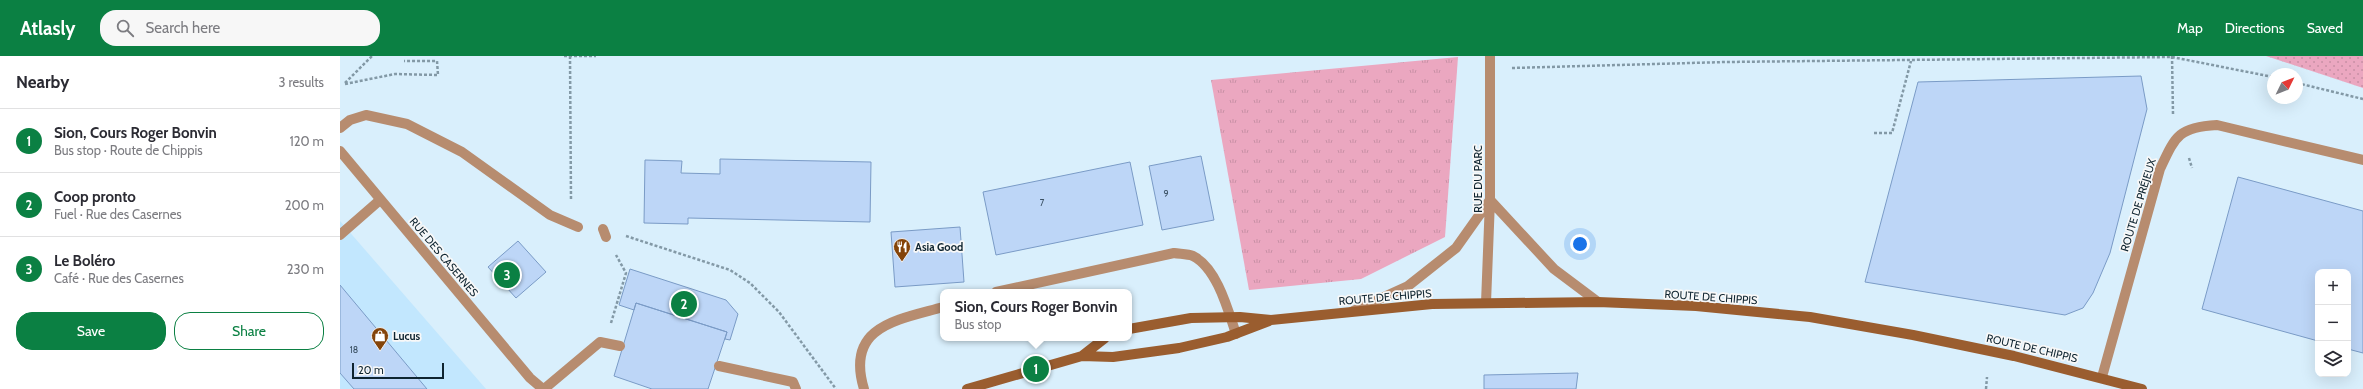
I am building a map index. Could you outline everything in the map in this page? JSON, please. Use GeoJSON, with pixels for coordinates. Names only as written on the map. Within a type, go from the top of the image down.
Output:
{"type":"FeatureCollection","features":[{"type":"Feature","properties":{"kind":"street","name":"RUE DU PARC"},"geometry":{"type":"LineString","coordinates":[[1486,303],[1490,200],[1490,56]]}},
{"type":"Feature","properties":{"kind":"street"},"geometry":{"type":"LineString","coordinates":[[340,128],[350,120],[366,114],[407,124],[462,152],[550,216],[566,224],[578,227]]}},
{"type":"Feature","properties":{"kind":"street","name":"ROUTE DE PRÉJEUX"},"geometry":{"type":"LineString","coordinates":[[2102,377],[2160,169],[2173,142],[2181,133],[2197,126],[2217,125],[2363,160]]}},
{"type":"Feature","properties":{"kind":"street","name":"RUE DES CASERNES"},"geometry":{"type":"LineString","coordinates":[[340,151],[530,378],[543,389]]}},
{"type":"Feature","properties":{"kind":"street"},"geometry":{"type":"LineString","coordinates":[[340,235],[380,200]]}},
{"type":"Feature","properties":{"kind":"street"},"geometry":{"type":"LineString","coordinates":[[1352,311],[1408,286],[1456,248],[1490,200],[1554,269],[1598,302]]}},
{"type":"Feature","properties":{"kind":"street"},"geometry":{"type":"LineString","coordinates":[[1010,289],[1174,253],[1192,255],[1213,276],[1231,317],[1236,334]]}},
{"type":"Feature","properties":{"kind":"street","name":"ROUTE DE CHIPPIS"},"geometry":{"type":"LineString","coordinates":[[1132,328],[1191,318],[1231,317],[1271,320],[1432,304],[1598,302],[1696,306],[1810,317],[1928,338],[2102,377],[2142,389]]}},
{"type":"Feature","properties":{"kind":"street"},"geometry":{"type":"LineString","coordinates":[[864,389],[859,362],[862,349],[868,338],[891,322],[940,308]]}},
{"type":"Feature","properties":{"kind":"street","name":"ROUTE DE CHIPPIS"},"geometry":{"type":"LineString","coordinates":[[967,389],[1082,356],[1113,357],[1180,348],[1236,334],[1271,320]]}},
{"type":"Feature","properties":{"kind":"street","name":"ROUTE DE CHIPPIS"},"geometry":{"type":"LineString","coordinates":[[1082,356],[1100,341]]}},
{"type":"Feature","properties":{"kind":"street"},"geometry":{"type":"LineString","coordinates":[[543,389],[600,342],[620,346]]}},
{"type":"Feature","properties":{"kind":"street"},"geometry":{"type":"LineString","coordinates":[[719,366],[793,382],[796,389]]}},
{"type":"Feature","properties":{"kind":"street","name":"RUE DES CASERNES"},"geometry":{"type":"LineString","coordinates":[[530,378],[536,389]]}},
{"type":"Feature","properties":{"kind":"path"},"geometry":{"type":"LineString","coordinates":[[372,56],[345,84],[395,74],[438,74],[437,56]]}},
{"type":"Feature","properties":{"kind":"path"},"geometry":{"type":"LineString","coordinates":[[564,56],[596,56]]}},
{"type":"Feature","properties":{"kind":"path"},"geometry":{"type":"LineString","coordinates":[[566,224],[571,213],[570,56]]}},
{"type":"Feature","properties":{"kind":"path"},"geometry":{"type":"LineString","coordinates":[[1512,62],[1512,69],[1726,62],[1911,61],[2172,56],[2267,76]]}},
{"type":"Feature","properties":{"kind":"path"},"geometry":{"type":"LineString","coordinates":[[404,61],[437,61]]}},
{"type":"Feature","properties":{"kind":"path"},"geometry":{"type":"LineString","coordinates":[[1874,133],[1892,133],[1911,61]]}},
{"type":"Feature","properties":{"kind":"path"},"geometry":{"type":"LineString","coordinates":[[2303,84],[2363,99]]}},
{"type":"Feature","properties":{"kind":"path"},"geometry":{"type":"LineString","coordinates":[[604,233],[730,270],[750,283],[779,312],[836,389]]}},
{"type":"Feature","properties":{"kind":"path"},"geometry":{"type":"LineString","coordinates":[[605,343],[626,273]]}},
{"type":"Feature","properties":{"kind":"path"},"geometry":{"type":"LineString","coordinates":[[1986,389],[1987,377]]}},
{"type":"Feature","properties":{"kind":"shaded area"},"geometry":{"type":"Polygon","coordinates":[[[340,221],[486,389],[340,389],[340,221]]]}},
{"type":"Feature","properties":{"kind":"green space"},"geometry":{"type":"Polygon","coordinates":[[[2266,56],[2363,56],[2363,88],[2303,68],[2266,56]]]}},
{"type":"Feature","properties":{"kind":"green space"},"geometry":{"type":"Polygon","coordinates":[[[1458,57],[1445,237],[1361,279],[1249,290],[1211,80],[1458,57]]]}},
{"type":"Feature","properties":{"kind":"building"},"geometry":{"type":"Polygon","coordinates":[[[2141,76],[2147,109],[2110,253],[2093,293],[2083,308],[2065,315],[1865,282],[1918,82],[2141,76]]]}},
{"type":"Feature","properties":{"kind":"building"},"geometry":{"type":"Polygon","coordinates":[[[1201,156],[1214,220],[1162,230],[1149,166],[1201,156]]]}},
{"type":"Feature","properties":{"kind":"building"},"geometry":{"type":"Polygon","coordinates":[[[720,159],[871,162],[870,222],[688,218],[688,224],[644,223],[645,160],[682,161],[681,173],[720,174],[720,159]]]}},
{"type":"Feature","properties":{"kind":"building"},"geometry":{"type":"Polygon","coordinates":[[[1130,162],[1143,225],[996,255],[983,192],[1130,162]]]}},
{"type":"Feature","properties":{"kind":"building"},"geometry":{"type":"Polygon","coordinates":[[[2238,177],[2363,211],[2363,353],[2351,350],[2351,269],[2315,269],[2315,340],[2202,309],[2238,177]]]}},
{"type":"Feature","properties":{"kind":"building"},"geometry":{"type":"Polygon","coordinates":[[[960,227],[964,282],[895,287],[891,232],[960,227]]]}},
{"type":"Feature","properties":{"kind":"building"},"geometry":{"type":"Polygon","coordinates":[[[518,241],[546,272],[516,298],[488,267],[518,241]]]}},
{"type":"Feature","properties":{"kind":"building"},"geometry":{"type":"Polygon","coordinates":[[[630,269],[726,300],[738,314],[730,340],[725,339],[727,332],[636,303],[634,310],[619,305],[630,269]]]}},
{"type":"Feature","properties":{"kind":"building"},"geometry":{"type":"Polygon","coordinates":[[[340,285],[427,389],[354,389],[340,373],[340,285]]]}},
{"type":"Feature","properties":{"kind":"building"},"geometry":{"type":"Polygon","coordinates":[[[636,303],[727,332],[708,389],[652,389],[614,376],[636,303]]]}},
{"type":"Feature","properties":{"kind":"building"},"geometry":{"type":"Polygon","coordinates":[[[1578,373],[1576,389],[1484,389],[1484,375],[1578,373]]]}},
{"type":"Feature","properties":{"kind":"place","name":"Asia Good"},"geometry":{"type":"Point","coordinates":[902,262]}},
{"type":"Feature","properties":{"kind":"place","name":"Le Boléro"},"geometry":{"type":"Point","coordinates":[507,275]}},
{"type":"Feature","properties":{"kind":"place","name":"Coop pronto"},"geometry":{"type":"Point","coordinates":[684,304]}},
{"type":"Feature","properties":{"kind":"place","name":"Lucus"},"geometry":{"type":"Point","coordinates":[380,351]}},
{"type":"Feature","properties":{"kind":"place","name":"Sion, Cours Roger Bonvin"},"geometry":{"type":"Point","coordinates":[1036,369]}}]}
